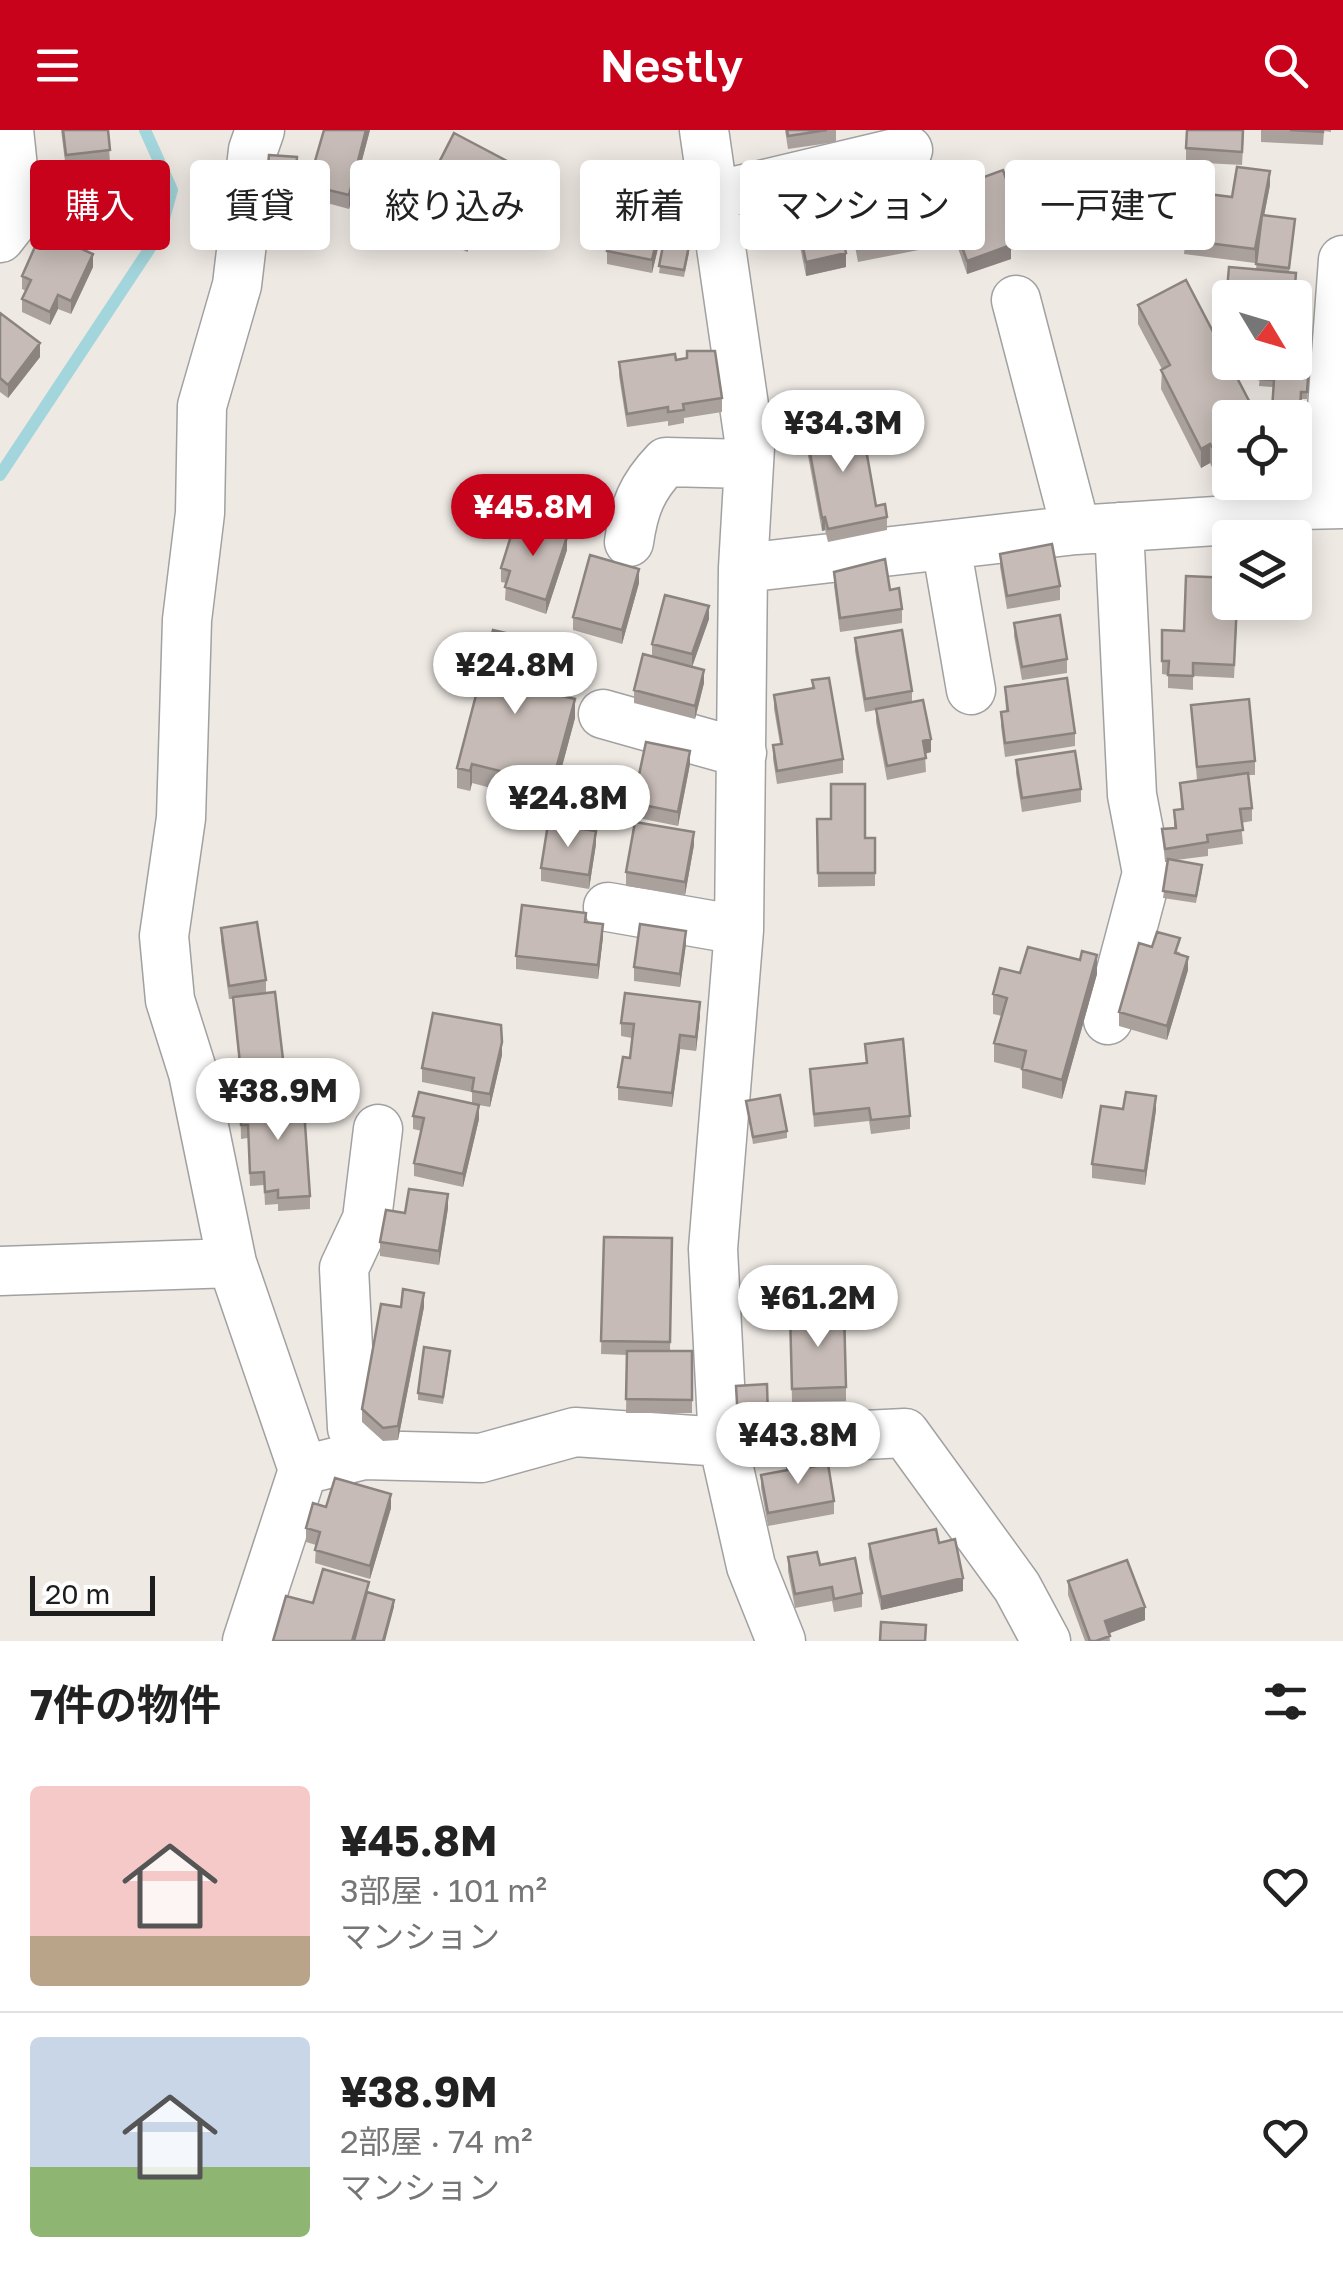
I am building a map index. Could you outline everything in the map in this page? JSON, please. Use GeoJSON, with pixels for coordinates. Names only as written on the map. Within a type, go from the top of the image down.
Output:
{"type":"FeatureCollection","features":[{"type":"Feature","properties":{"kind":"street"},"geometry":{"type":"LineString","coordinates":[[0,238],[18,216],[9,130]]}},
{"type":"Feature","properties":{"kind":"street"},"geometry":{"type":"LineString","coordinates":[[247,1641],[303,1470],[232,1262],[193,1073],[170,1000],[164,936],[181,818],[187,620],[200,512],[202,406],[237,285],[253,150],[260,130]]}},
{"type":"Feature","properties":{"kind":"street"},"geometry":{"type":"LineString","coordinates":[[704,130],[709,160]]}},
{"type":"Feature","properties":{"kind":"street"},"geometry":{"type":"LineString","coordinates":[[720,195],[908,150]]}},
{"type":"Feature","properties":{"kind":"street"},"geometry":{"type":"LineString","coordinates":[[720,243],[748,464],[739,930],[713,1248],[723,1442],[750,1566],[781,1641]]}},
{"type":"Feature","properties":{"kind":"street"},"geometry":{"type":"LineString","coordinates":[[743,568],[1098,529],[1230,520],[1263,506],[1334,504],[1343,260]]}},
{"type":"Feature","properties":{"kind":"street"},"geometry":{"type":"LineString","coordinates":[[1016,300],[1098,529],[1132,795],[1148,873],[1108,1020]]}},
{"type":"Feature","properties":{"kind":"street"},"geometry":{"type":"LineString","coordinates":[[629,542],[634,506],[646,482],[666,462],[748,464]]}},
{"type":"Feature","properties":{"kind":"street"},"geometry":{"type":"LineString","coordinates":[[946,545],[971,690]]}},
{"type":"Feature","properties":{"kind":"street"},"geometry":{"type":"LineString","coordinates":[[603,714],[742,753]]}},
{"type":"Feature","properties":{"kind":"street"},"geometry":{"type":"LineString","coordinates":[[608,907],[739,930]]}},
{"type":"Feature","properties":{"kind":"street"},"geometry":{"type":"LineString","coordinates":[[364,1455],[352,1428],[344,1268],[367,1219],[378,1129]]}},
{"type":"Feature","properties":{"kind":"street"},"geometry":{"type":"LineString","coordinates":[[0,1271],[232,1262]]}},
{"type":"Feature","properties":{"kind":"street"},"geometry":{"type":"LineString","coordinates":[[303,1470],[364,1455],[481,1458],[575,1432],[723,1442],[906,1433],[1017,1588],[1046,1641]]}},
{"type":"Feature","properties":{"kind":"building"},"geometry":{"type":"Polygon","coordinates":[[[63,130],[108,130],[110,150],[66,155],[63,130]]]}},
{"type":"Feature","properties":{"kind":"building"},"geometry":{"type":"Polygon","coordinates":[[[324,130],[366,130],[358,160],[350,160],[349,195],[330,190],[330,160],[315,160],[324,130]]]}},
{"type":"Feature","properties":{"kind":"building"},"geometry":{"type":"Polygon","coordinates":[[[787,130],[827,130],[788,136],[787,130]]]}},
{"type":"Feature","properties":{"kind":"building"},"geometry":{"type":"Polygon","coordinates":[[[1187,130],[1243,130],[1242,152],[1186,148],[1187,130]]]}},
{"type":"Feature","properties":{"kind":"building"},"geometry":{"type":"Polygon","coordinates":[[[454,133],[505,160],[440,160],[454,133]]]}},
{"type":"Feature","properties":{"kind":"building"},"geometry":{"type":"Polygon","coordinates":[[[269,155],[297,157],[297,160],[268,160],[269,155]]]}},
{"type":"Feature","properties":{"kind":"building"},"geometry":{"type":"Polygon","coordinates":[[[1237,167],[1270,171],[1255,249],[1215,244],[1215,195],[1232,197],[1237,167]]]}},
{"type":"Feature","properties":{"kind":"building"},"geometry":{"type":"Polygon","coordinates":[[[1003,170],[1005,176],[1005,247],[967,261],[963,250],[985,250],[985,177],[1003,170]]]}},
{"type":"Feature","properties":{"kind":"building"},"geometry":{"type":"Polygon","coordinates":[[[1262,215],[1295,219],[1289,268],[1256,264],[1262,215]]]}},
{"type":"Feature","properties":{"kind":"building"},"geometry":{"type":"Polygon","coordinates":[[[34,250],[84,250],[93,254],[71,301],[58,295],[50,312],[22,299],[31,280],[22,276],[34,250]]]}},
{"type":"Feature","properties":{"kind":"building"},"geometry":{"type":"Polygon","coordinates":[[[607,250],[654,250],[652,260],[607,250]]]}},
{"type":"Feature","properties":{"kind":"building"},"geometry":{"type":"Polygon","coordinates":[[[662,250],[688,250],[684,270],[659,266],[662,250]]]}},
{"type":"Feature","properties":{"kind":"building"},"geometry":{"type":"Polygon","coordinates":[[[804,250],[845,250],[846,253],[806,262],[804,250]]]}},
{"type":"Feature","properties":{"kind":"building"},"geometry":{"type":"Polygon","coordinates":[[[1229,267],[1296,273],[1295,280],[1228,280],[1229,267]]]}},
{"type":"Feature","properties":{"kind":"building"},"geometry":{"type":"Polygon","coordinates":[[[1186,280],[1212,330],[1212,380],[1238,380],[1249,400],[1212,400],[1212,447],[1210,444],[1201,449],[1161,370],[1170,365],[1138,305],[1186,280]]]}},
{"type":"Feature","properties":{"kind":"building"},"geometry":{"type":"Polygon","coordinates":[[[0,313],[40,343],[8,385],[0,378],[0,313]]]}},
{"type":"Feature","properties":{"kind":"building"},"geometry":{"type":"Polygon","coordinates":[[[687,351],[715,351],[722,398],[683,404],[684,410],[668,412],[668,407],[627,414],[619,362],[675,354],[676,360],[687,358],[687,351]]]}},
{"type":"Feature","properties":{"kind":"building"},"geometry":{"type":"Polygon","coordinates":[[[1274,380],[1308,380],[1307,392],[1301,392],[1301,400],[1273,400],[1274,380]]]}},
{"type":"Feature","properties":{"kind":"building"},"geometry":{"type":"Polygon","coordinates":[[[861,421],[876,506],[885,504],[887,517],[828,529],[825,517],[822,518],[806,431],[861,421]]]}},
{"type":"Feature","properties":{"kind":"building"},"geometry":{"type":"Polygon","coordinates":[[[516,520],[567,537],[546,600],[505,587],[510,571],[501,568],[516,520]]]}},
{"type":"Feature","properties":{"kind":"building"},"geometry":{"type":"Polygon","coordinates":[[[1052,544],[1060,586],[1007,596],[1000,554],[1052,544]]]}},
{"type":"Feature","properties":{"kind":"building"},"geometry":{"type":"Polygon","coordinates":[[[590,555],[639,569],[622,630],[573,617],[590,555]]]}},
{"type":"Feature","properties":{"kind":"building"},"geometry":{"type":"Polygon","coordinates":[[[885,559],[890,590],[899,588],[902,609],[840,618],[834,572],[885,559]]]}},
{"type":"Feature","properties":{"kind":"building"},"geometry":{"type":"Polygon","coordinates":[[[1186,576],[1212,577],[1212,620],[1236,620],[1234,665],[1193,663],[1193,676],[1168,675],[1169,661],[1162,661],[1162,630],[1184,631],[1186,576]]]}},
{"type":"Feature","properties":{"kind":"building"},"geometry":{"type":"Polygon","coordinates":[[[665,595],[709,606],[692,654],[652,644],[665,595]]]}},
{"type":"Feature","properties":{"kind":"building"},"geometry":{"type":"Polygon","coordinates":[[[1060,615],[1067,659],[1022,667],[1014,623],[1060,615]]]}},
{"type":"Feature","properties":{"kind":"building"},"geometry":{"type":"Polygon","coordinates":[[[493,630],[534,640],[522,686],[575,699],[552,784],[472,764],[470,771],[457,768],[493,630]]]}},
{"type":"Feature","properties":{"kind":"building"},"geometry":{"type":"Polygon","coordinates":[[[902,630],[912,691],[865,699],[855,638],[902,630]]]}},
{"type":"Feature","properties":{"kind":"building"},"geometry":{"type":"Polygon","coordinates":[[[643,654],[704,670],[695,706],[634,690],[643,654]]]}},
{"type":"Feature","properties":{"kind":"building"},"geometry":{"type":"Polygon","coordinates":[[[829,678],[843,759],[777,771],[773,745],[782,744],[774,695],[814,688],[812,680],[829,678]]]}},
{"type":"Feature","properties":{"kind":"building"},"geometry":{"type":"Polygon","coordinates":[[[1067,678],[1075,733],[1005,743],[1001,712],[1008,711],[1005,687],[1067,678]]]}},
{"type":"Feature","properties":{"kind":"building"},"geometry":{"type":"Polygon","coordinates":[[[1249,699],[1255,761],[1197,767],[1191,705],[1249,699]]]}},
{"type":"Feature","properties":{"kind":"building"},"geometry":{"type":"Polygon","coordinates":[[[923,700],[931,739],[923,741],[926,758],[887,766],[876,709],[923,700]]]}},
{"type":"Feature","properties":{"kind":"building"},"geometry":{"type":"Polygon","coordinates":[[[646,742],[690,751],[678,812],[633,803],[646,742]]]}},
{"type":"Feature","properties":{"kind":"building"},"geometry":{"type":"Polygon","coordinates":[[[1075,751],[1081,789],[1022,798],[1016,760],[1075,751]]]}},
{"type":"Feature","properties":{"kind":"building"},"geometry":{"type":"Polygon","coordinates":[[[1248,773],[1252,808],[1240,809],[1243,830],[1207,835],[1208,842],[1165,849],[1162,829],[1176,828],[1174,810],[1183,809],[1180,783],[1248,773]]]}},
{"type":"Feature","properties":{"kind":"building"},"geometry":{"type":"Polygon","coordinates":[[[831,784],[865,784],[865,838],[875,838],[875,873],[818,873],[817,819],[831,819],[831,784]]]}},
{"type":"Feature","properties":{"kind":"building"},"geometry":{"type":"Polygon","coordinates":[[[635,822],[694,832],[685,882],[626,872],[635,822]]]}},
{"type":"Feature","properties":{"kind":"building"},"geometry":{"type":"Polygon","coordinates":[[[548,824],[596,831],[589,875],[541,868],[548,824]]]}},
{"type":"Feature","properties":{"kind":"building"},"geometry":{"type":"Polygon","coordinates":[[[1168,859],[1202,865],[1196,896],[1163,891],[1168,859]]]}},
{"type":"Feature","properties":{"kind":"building"},"geometry":{"type":"Polygon","coordinates":[[[522,905],[586,913],[585,922],[603,924],[598,965],[516,956],[522,905]]]}},
{"type":"Feature","properties":{"kind":"building"},"geometry":{"type":"Polygon","coordinates":[[[257,922],[266,980],[229,986],[221,928],[257,922]]]}},
{"type":"Feature","properties":{"kind":"building"},"geometry":{"type":"Polygon","coordinates":[[[640,924],[686,931],[680,974],[634,967],[640,924]]]}},
{"type":"Feature","properties":{"kind":"building"},"geometry":{"type":"Polygon","coordinates":[[[1157,932],[1180,938],[1175,953],[1188,957],[1167,1026],[1119,1012],[1139,943],[1152,947],[1157,932]]]}},
{"type":"Feature","properties":{"kind":"building"},"geometry":{"type":"Polygon","coordinates":[[[1028,947],[1080,960],[1082,951],[1097,955],[1062,1080],[1022,1069],[1026,1051],[994,1043],[1007,998],[993,994],[1000,968],[1020,973],[1028,947]]]}},
{"type":"Feature","properties":{"kind":"building"},"geometry":{"type":"Polygon","coordinates":[[[275,992],[285,1076],[242,1082],[233,997],[275,992]]]}},
{"type":"Feature","properties":{"kind":"building"},"geometry":{"type":"Polygon","coordinates":[[[625,993],[700,1002],[696,1037],[680,1035],[672,1093],[618,1087],[623,1057],[630,1058],[634,1024],[621,1023],[625,993]]]}},
{"type":"Feature","properties":{"kind":"building"},"geometry":{"type":"Polygon","coordinates":[[[433,1013],[501,1025],[502,1042],[490,1094],[472,1091],[474,1078],[422,1068],[433,1013]]]}},
{"type":"Feature","properties":{"kind":"building"},"geometry":{"type":"Polygon","coordinates":[[[903,1039],[910,1116],[871,1120],[869,1108],[814,1114],[810,1069],[867,1063],[865,1044],[903,1039]]]}},
{"type":"Feature","properties":{"kind":"building"},"geometry":{"type":"Polygon","coordinates":[[[419,1092],[479,1105],[463,1174],[414,1163],[424,1118],[413,1116],[419,1092]]]}},
{"type":"Feature","properties":{"kind":"building"},"geometry":{"type":"Polygon","coordinates":[[[1126,1092],[1156,1096],[1145,1171],[1092,1164],[1101,1106],[1123,1109],[1126,1092]]]}},
{"type":"Feature","properties":{"kind":"building"},"geometry":{"type":"Polygon","coordinates":[[[303,1095],[310,1196],[278,1198],[278,1190],[265,1192],[264,1172],[250,1173],[248,1125],[241,1125],[240,1099],[303,1095]]]}},
{"type":"Feature","properties":{"kind":"building"},"geometry":{"type":"Polygon","coordinates":[[[780,1095],[787,1131],[753,1137],[746,1101],[780,1095]]]}},
{"type":"Feature","properties":{"kind":"building"},"geometry":{"type":"Polygon","coordinates":[[[409,1189],[448,1194],[439,1251],[380,1242],[386,1210],[405,1213],[409,1189]]]}},
{"type":"Feature","properties":{"kind":"building"},"geometry":{"type":"Polygon","coordinates":[[[604,1237],[672,1238],[670,1342],[601,1341],[604,1237]]]}},
{"type":"Feature","properties":{"kind":"building"},"geometry":{"type":"Polygon","coordinates":[[[403,1289],[424,1293],[398,1426],[383,1428],[362,1409],[381,1304],[401,1307],[403,1289]]]}},
{"type":"Feature","properties":{"kind":"building"},"geometry":{"type":"Polygon","coordinates":[[[844,1310],[846,1387],[792,1389],[790,1312],[844,1310]]]}},
{"type":"Feature","properties":{"kind":"building"},"geometry":{"type":"Polygon","coordinates":[[[424,1347],[450,1351],[443,1397],[418,1393],[424,1347]]]}},
{"type":"Feature","properties":{"kind":"building"},"geometry":{"type":"Polygon","coordinates":[[[627,1351],[692,1351],[692,1400],[626,1399],[627,1351]]]}},
{"type":"Feature","properties":{"kind":"building"},"geometry":{"type":"Polygon","coordinates":[[[767,1384],[768,1418],[738,1420],[736,1386],[767,1384]]]}},
{"type":"Feature","properties":{"kind":"building"},"geometry":{"type":"Polygon","coordinates":[[[810,1459],[811,1467],[828,1464],[834,1501],[768,1513],[761,1475],[788,1470],[786,1463],[810,1459]]]}},
{"type":"Feature","properties":{"kind":"building"},"geometry":{"type":"Polygon","coordinates":[[[335,1478],[391,1494],[370,1566],[315,1550],[320,1532],[306,1528],[313,1503],[326,1507],[335,1478]]]}},
{"type":"Feature","properties":{"kind":"building"},"geometry":{"type":"Polygon","coordinates":[[[936,1529],[939,1543],[955,1539],[963,1578],[881,1597],[869,1544],[936,1529]]]}},
{"type":"Feature","properties":{"kind":"building"},"geometry":{"type":"Polygon","coordinates":[[[817,1552],[820,1565],[855,1558],[862,1593],[834,1599],[832,1587],[795,1594],[788,1557],[817,1552]]]}},
{"type":"Feature","properties":{"kind":"building"},"geometry":{"type":"Polygon","coordinates":[[[1127,1560],[1145,1607],[1105,1621],[1110,1636],[1090,1641],[1068,1581],[1127,1560]]]}},
{"type":"Feature","properties":{"kind":"building"},"geometry":{"type":"Polygon","coordinates":[[[323,1569],[369,1582],[352,1641],[273,1641],[286,1596],[313,1603],[323,1569]]]}},
{"type":"Feature","properties":{"kind":"building"},"geometry":{"type":"Polygon","coordinates":[[[367,1592],[394,1600],[383,1641],[354,1641],[367,1592]]]}},
{"type":"Feature","properties":{"kind":"building"},"geometry":{"type":"Polygon","coordinates":[[[881,1622],[926,1625],[925,1641],[880,1641],[881,1622]]]}},
{"type":"Feature","properties":{"kind":"waterway"},"geometry":{"type":"LineString","coordinates":[[0,475],[160,233],[172,190],[145,130]]}}]}
